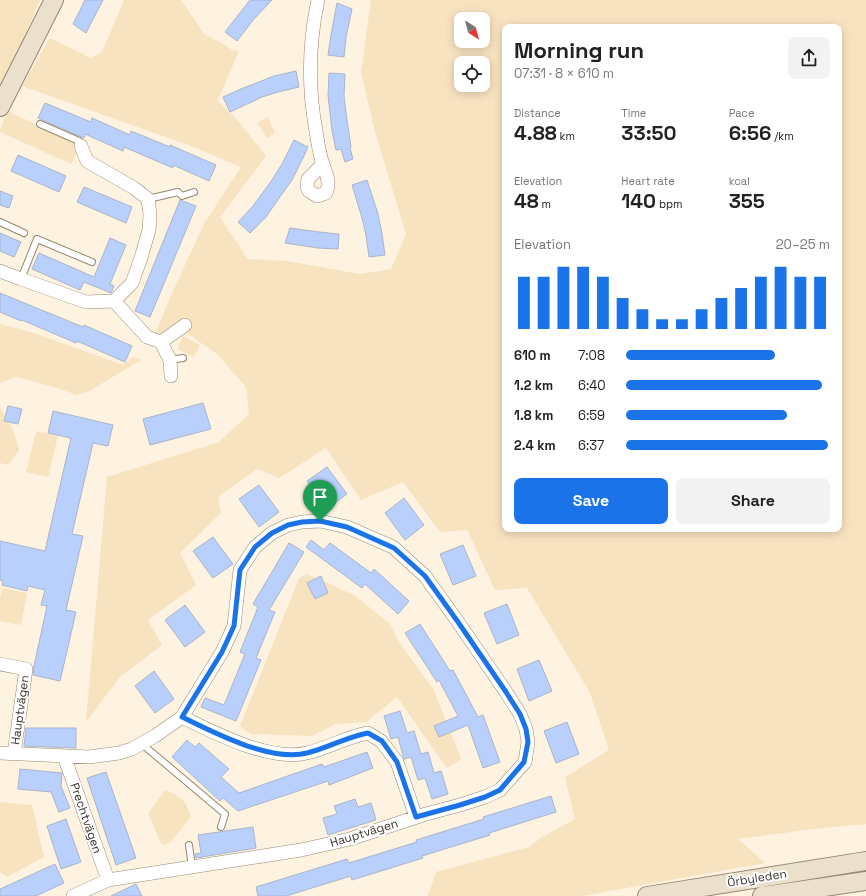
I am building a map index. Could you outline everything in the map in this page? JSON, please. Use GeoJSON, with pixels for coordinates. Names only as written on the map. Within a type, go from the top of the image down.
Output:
{"type":"FeatureCollection","features":[{"type":"Feature","properties":{"kind":"main road"},"geometry":{"type":"LineString","coordinates":[[0,107],[54,0]]}},
{"type":"Feature","properties":{"kind":"main road","name":"Örbyleden"},"geometry":{"type":"LineString","coordinates":[[647,896],[866,861]]}},
{"type":"Feature","properties":{"kind":"main road","name":"Örbyleden"},"geometry":{"type":"LineString","coordinates":[[762,896],[866,881]]}},
{"type":"Feature","properties":{"kind":"street"},"geometry":{"type":"LineString","coordinates":[[318,0],[312,40],[311,71],[313,113],[323,164]]}},
{"type":"Feature","properties":{"kind":"street"},"geometry":{"type":"LineString","coordinates":[[0,271],[86,302],[114,301],[132,282],[149,230],[150,215],[148,199],[134,188],[87,161],[81,146]]}},
{"type":"Feature","properties":{"kind":"street"},"geometry":{"type":"LineString","coordinates":[[114,301],[148,337],[161,342],[170,360],[171,376]]}},
{"type":"Feature","properties":{"kind":"street"},"geometry":{"type":"LineString","coordinates":[[161,342],[185,325]]}},
{"type":"Feature","properties":{"kind":"street","name":"Hauptvägen"},"geometry":{"type":"LineString","coordinates":[[0,753],[102,756],[132,749],[182,717],[222,652],[234,626],[240,570],[255,547],[272,533],[288,525],[302,522],[320,521],[347,527],[394,548],[425,576],[502,686],[520,714],[526,729],[528,742],[524,762],[500,790],[485,797],[416,817],[350,840],[302,850],[108,880],[73,896]]}},
{"type":"Feature","properties":{"kind":"street","name":"Hauptvägen"},"geometry":{"type":"LineString","coordinates":[[0,664],[26,669],[14,754]]}},
{"type":"Feature","properties":{"kind":"street"},"geometry":{"type":"LineString","coordinates":[[182,717],[240,743],[280,755],[306,754],[353,736],[368,733],[382,741],[397,762],[416,817]]}},
{"type":"Feature","properties":{"kind":"street","name":"Prechtvägen"},"geometry":{"type":"LineString","coordinates":[[64,756],[108,880]]}},
{"type":"Feature","properties":{"kind":"lane"},"geometry":{"type":"LineString","coordinates":[[40,124],[79,142],[81,146]]}},
{"type":"Feature","properties":{"kind":"lane"},"geometry":{"type":"LineString","coordinates":[[148,199],[178,192],[182,196],[194,192]]}},
{"type":"Feature","properties":{"kind":"lane"},"geometry":{"type":"LineString","coordinates":[[0,222],[24,233]]}},
{"type":"Feature","properties":{"kind":"lane"},"geometry":{"type":"LineString","coordinates":[[21,279],[37,239],[92,262]]}},
{"type":"Feature","properties":{"kind":"lane"},"geometry":{"type":"LineString","coordinates":[[170,360],[183,358]]}},
{"type":"Feature","properties":{"kind":"lane"},"geometry":{"type":"LineString","coordinates":[[142,744],[225,814],[221,827]]}},
{"type":"Feature","properties":{"kind":"lane"},"geometry":{"type":"LineString","coordinates":[[189,845],[192,867]]}},
{"type":"Feature","properties":{"kind":"shaded area"},"geometry":{"type":"Polygon","coordinates":[[[0,0],[40,0],[0,94],[0,0]]]}},
{"type":"Feature","properties":{"kind":"shaded area"},"geometry":{"type":"Polygon","coordinates":[[[124,0],[181,0],[205,35],[222,43],[232,50],[239,51],[218,100],[238,121],[266,156],[220,217],[248,259],[287,261],[360,274],[391,269],[406,234],[375,132],[361,72],[371,0],[866,0],[866,824],[738,839],[765,863],[582,896],[428,896],[436,872],[529,847],[542,837],[575,819],[565,777],[609,750],[590,693],[527,588],[495,590],[467,530],[440,532],[403,482],[361,500],[326,448],[279,478],[257,469],[218,497],[221,513],[180,553],[196,585],[148,620],[162,645],[120,677],[86,722],[107,477],[219,442],[249,414],[246,387],[217,354],[185,332],[155,335],[171,295],[204,224],[241,167],[188,145],[22,86],[50,38],[91,58],[102,52],[124,0]]]}},
{"type":"Feature","properties":{"kind":"shaded area"},"geometry":{"type":"Polygon","coordinates":[[[8,111],[81,146],[71,164],[0,132],[8,111]]]}},
{"type":"Feature","properties":{"kind":"shaded area"},"geometry":{"type":"Polygon","coordinates":[[[268,117],[275,133],[267,138],[257,123],[268,117]]]}},
{"type":"Feature","properties":{"kind":"shaded area"},"geometry":{"type":"Polygon","coordinates":[[[0,324],[31,332],[123,365],[133,357],[141,360],[88,392],[76,395],[58,388],[16,377],[0,383],[0,324]]]}},
{"type":"Feature","properties":{"kind":"shaded area"},"geometry":{"type":"Polygon","coordinates":[[[183,336],[200,345],[194,357],[177,349],[183,336]]]}},
{"type":"Feature","properties":{"kind":"shaded area"},"geometry":{"type":"Polygon","coordinates":[[[0,408],[14,432],[19,450],[8,465],[0,463],[0,408]]]}},
{"type":"Feature","properties":{"kind":"shaded area"},"geometry":{"type":"Polygon","coordinates":[[[36,431],[58,436],[48,477],[26,472],[36,431]]]}},
{"type":"Feature","properties":{"kind":"shaded area"},"geometry":{"type":"Polygon","coordinates":[[[307,574],[354,595],[389,623],[401,645],[434,690],[461,759],[447,768],[397,697],[366,722],[336,724],[312,736],[251,734],[240,726],[299,578],[307,574]]]}},
{"type":"Feature","properties":{"kind":"shaded area"},"geometry":{"type":"Polygon","coordinates":[[[2,588],[27,593],[21,625],[0,621],[0,598],[2,588]]]}},
{"type":"Feature","properties":{"kind":"shaded area"},"geometry":{"type":"Polygon","coordinates":[[[165,790],[175,794],[185,803],[191,817],[169,844],[162,845],[148,814],[165,790]]]}},
{"type":"Feature","properties":{"kind":"shaded area"},"geometry":{"type":"Polygon","coordinates":[[[0,802],[32,805],[44,857],[7,877],[0,872],[0,802]]]}},
{"type":"Feature","properties":{"kind":"building"},"geometry":{"type":"Polygon","coordinates":[[[85,0],[103,0],[86,33],[73,24],[85,0]]]}},
{"type":"Feature","properties":{"kind":"building"},"geometry":{"type":"Polygon","coordinates":[[[250,0],[272,0],[254,19],[237,41],[225,32],[250,0]]]}},
{"type":"Feature","properties":{"kind":"building"},"geometry":{"type":"Polygon","coordinates":[[[337,3],[352,9],[346,37],[344,57],[328,55],[337,3]]]}},
{"type":"Feature","properties":{"kind":"building"},"geometry":{"type":"Polygon","coordinates":[[[296,71],[299,87],[262,97],[230,112],[223,97],[274,76],[296,71]]]}},
{"type":"Feature","properties":{"kind":"building"},"geometry":{"type":"Polygon","coordinates":[[[329,73],[345,74],[344,96],[350,148],[353,159],[345,162],[341,149],[336,150],[332,131],[328,95],[329,73]]]}},
{"type":"Feature","properties":{"kind":"building"},"geometry":{"type":"Polygon","coordinates":[[[45,103],[91,122],[92,118],[130,135],[131,131],[170,147],[170,145],[216,165],[209,181],[173,165],[173,168],[124,147],[123,151],[85,134],[84,138],[38,118],[45,103]]]}},
{"type":"Feature","properties":{"kind":"building"},"geometry":{"type":"Polygon","coordinates":[[[294,140],[308,147],[303,158],[292,180],[266,217],[250,233],[238,222],[253,206],[272,180],[294,140]]]}},
{"type":"Feature","properties":{"kind":"building"},"geometry":{"type":"Polygon","coordinates":[[[18,155],[66,176],[59,192],[11,171],[18,155]]]}},
{"type":"Feature","properties":{"kind":"building"},"geometry":{"type":"Polygon","coordinates":[[[367,180],[378,214],[385,255],[369,257],[362,218],[352,185],[367,180]]]}},
{"type":"Feature","properties":{"kind":"building"},"geometry":{"type":"Polygon","coordinates":[[[84,187],[132,207],[126,223],[77,202],[84,187]]]}},
{"type":"Feature","properties":{"kind":"building"},"geometry":{"type":"Polygon","coordinates":[[[0,191],[13,196],[9,208],[0,205],[0,191]]]}},
{"type":"Feature","properties":{"kind":"building"},"geometry":{"type":"Polygon","coordinates":[[[180,200],[196,206],[150,317],[135,311],[180,200]]]}},
{"type":"Feature","properties":{"kind":"building"},"geometry":{"type":"Polygon","coordinates":[[[290,228],[339,234],[338,249],[318,248],[285,243],[290,228]]]}},
{"type":"Feature","properties":{"kind":"building"},"geometry":{"type":"Polygon","coordinates":[[[0,233],[21,242],[14,257],[0,251],[0,233]]]}},
{"type":"Feature","properties":{"kind":"building"},"geometry":{"type":"Polygon","coordinates":[[[110,238],[126,245],[110,284],[114,286],[111,293],[84,282],[80,290],[32,269],[39,253],[94,277],[110,238]]]}},
{"type":"Feature","properties":{"kind":"building"},"geometry":{"type":"Polygon","coordinates":[[[0,293],[83,327],[84,325],[132,346],[125,362],[77,341],[76,343],[0,312],[0,293]]]}},
{"type":"Feature","properties":{"kind":"building"},"geometry":{"type":"Polygon","coordinates":[[[203,403],[211,429],[150,445],[143,419],[203,403]]]}},
{"type":"Feature","properties":{"kind":"building"},"geometry":{"type":"Polygon","coordinates":[[[8,406],[22,409],[18,424],[4,421],[8,406]]]}},
{"type":"Feature","properties":{"kind":"building"},"geometry":{"type":"Polygon","coordinates":[[[53,411],[113,425],[108,446],[93,443],[72,534],[83,536],[66,610],[76,612],[60,681],[33,675],[47,606],[41,605],[45,590],[28,586],[27,591],[2,585],[3,581],[0,580],[0,541],[45,551],[71,438],[48,433],[53,411]]]}},
{"type":"Feature","properties":{"kind":"building"},"geometry":{"type":"Polygon","coordinates":[[[327,467],[347,494],[327,509],[307,481],[327,467]]]}},
{"type":"Feature","properties":{"kind":"building"},"geometry":{"type":"Polygon","coordinates":[[[259,485],[279,512],[259,527],[239,499],[259,485]]]}},
{"type":"Feature","properties":{"kind":"building"},"geometry":{"type":"Polygon","coordinates":[[[404,498],[424,525],[405,540],[385,513],[404,498]]]}},
{"type":"Feature","properties":{"kind":"building"},"geometry":{"type":"Polygon","coordinates":[[[213,537],[233,564],[213,578],[193,551],[213,537]]]}},
{"type":"Feature","properties":{"kind":"building"},"geometry":{"type":"Polygon","coordinates":[[[311,540],[324,550],[330,543],[371,573],[374,569],[409,601],[398,614],[365,584],[362,588],[306,547],[311,540]]]}},
{"type":"Feature","properties":{"kind":"building"},"geometry":{"type":"Polygon","coordinates":[[[289,543],[304,552],[269,610],[275,612],[256,658],[261,660],[236,721],[201,707],[205,698],[224,705],[245,654],[240,652],[258,607],[253,604],[289,543]]]}},
{"type":"Feature","properties":{"kind":"building"},"geometry":{"type":"Polygon","coordinates":[[[463,545],[476,576],[453,585],[440,554],[463,545]]]}},
{"type":"Feature","properties":{"kind":"building"},"geometry":{"type":"Polygon","coordinates":[[[321,576],[328,593],[315,599],[307,583],[321,576]]]}},
{"type":"Feature","properties":{"kind":"building"},"geometry":{"type":"Polygon","coordinates":[[[507,604],[519,635],[497,644],[484,613],[507,604]]]}},
{"type":"Feature","properties":{"kind":"building"},"geometry":{"type":"Polygon","coordinates":[[[185,605],[205,632],[185,647],[165,620],[185,605]]]}},
{"type":"Feature","properties":{"kind":"building"},"geometry":{"type":"Polygon","coordinates":[[[420,624],[450,671],[453,670],[478,717],[483,715],[500,762],[483,768],[468,725],[439,737],[434,726],[458,716],[439,680],[437,682],[405,633],[420,624]]]}},
{"type":"Feature","properties":{"kind":"building"},"geometry":{"type":"Polygon","coordinates":[[[539,660],[552,691],[529,701],[517,669],[539,660]]]}},
{"type":"Feature","properties":{"kind":"building"},"geometry":{"type":"Polygon","coordinates":[[[154,671],[174,699],[155,713],[135,686],[154,671]]]}},
{"type":"Feature","properties":{"kind":"building"},"geometry":{"type":"Polygon","coordinates":[[[400,711],[407,733],[414,731],[421,754],[428,752],[434,773],[441,771],[448,794],[432,799],[425,778],[418,780],[411,757],[404,759],[398,737],[391,739],[384,716],[400,711]]]}},
{"type":"Feature","properties":{"kind":"building"},"geometry":{"type":"Polygon","coordinates":[[[567,722],[579,754],[556,763],[544,731],[567,722]]]}},
{"type":"Feature","properties":{"kind":"building"},"geometry":{"type":"Polygon","coordinates":[[[26,728],[76,728],[76,748],[24,746],[26,728]]]}},
{"type":"Feature","properties":{"kind":"building"},"geometry":{"type":"Polygon","coordinates":[[[187,740],[195,747],[199,743],[229,769],[221,777],[239,793],[322,764],[324,767],[367,752],[373,768],[329,785],[328,781],[238,811],[223,798],[220,801],[172,757],[187,740]]]}},
{"type":"Feature","properties":{"kind":"building"},"geometry":{"type":"Polygon","coordinates":[[[20,769],[62,773],[61,786],[70,808],[59,812],[51,792],[18,789],[20,769]]]}},
{"type":"Feature","properties":{"kind":"building"},"geometry":{"type":"Polygon","coordinates":[[[106,772],[136,858],[116,865],[87,778],[106,772]]]}},
{"type":"Feature","properties":{"kind":"building"},"geometry":{"type":"Polygon","coordinates":[[[551,796],[556,812],[489,833],[490,835],[422,856],[423,858],[352,880],[351,876],[286,896],[258,896],[256,887],[347,859],[349,863],[484,819],[483,817],[551,796]]]}},
{"type":"Feature","properties":{"kind":"building"},"geometry":{"type":"Polygon","coordinates":[[[355,799],[358,807],[371,803],[376,820],[328,835],[323,818],[337,814],[334,806],[355,799]]]}},
{"type":"Feature","properties":{"kind":"building"},"geometry":{"type":"Polygon","coordinates":[[[66,819],[81,862],[61,869],[47,826],[66,819]]]}},
{"type":"Feature","properties":{"kind":"building"},"geometry":{"type":"Polygon","coordinates":[[[253,827],[256,848],[196,858],[195,854],[201,853],[198,835],[253,827]]]}},
{"type":"Feature","properties":{"kind":"building"},"geometry":{"type":"Polygon","coordinates":[[[55,864],[64,883],[36,896],[0,896],[0,889],[55,864]]]}},
{"type":"Feature","properties":{"kind":"building"},"geometry":{"type":"Polygon","coordinates":[[[136,884],[142,896],[111,896],[136,884]]]}},
{"type":"Feature","properties":{"kind":"route"},"geometry":{"type":"LineString","coordinates":[[320,521],[347,527],[394,548],[425,576],[506,692],[520,714],[526,729],[528,742],[524,762],[500,790],[485,797],[416,817],[397,762],[382,741],[368,733],[353,736],[306,754],[280,755],[240,743],[182,717],[222,652],[234,626],[240,570],[255,547],[272,533],[288,525],[302,522],[320,521]]}}]}
